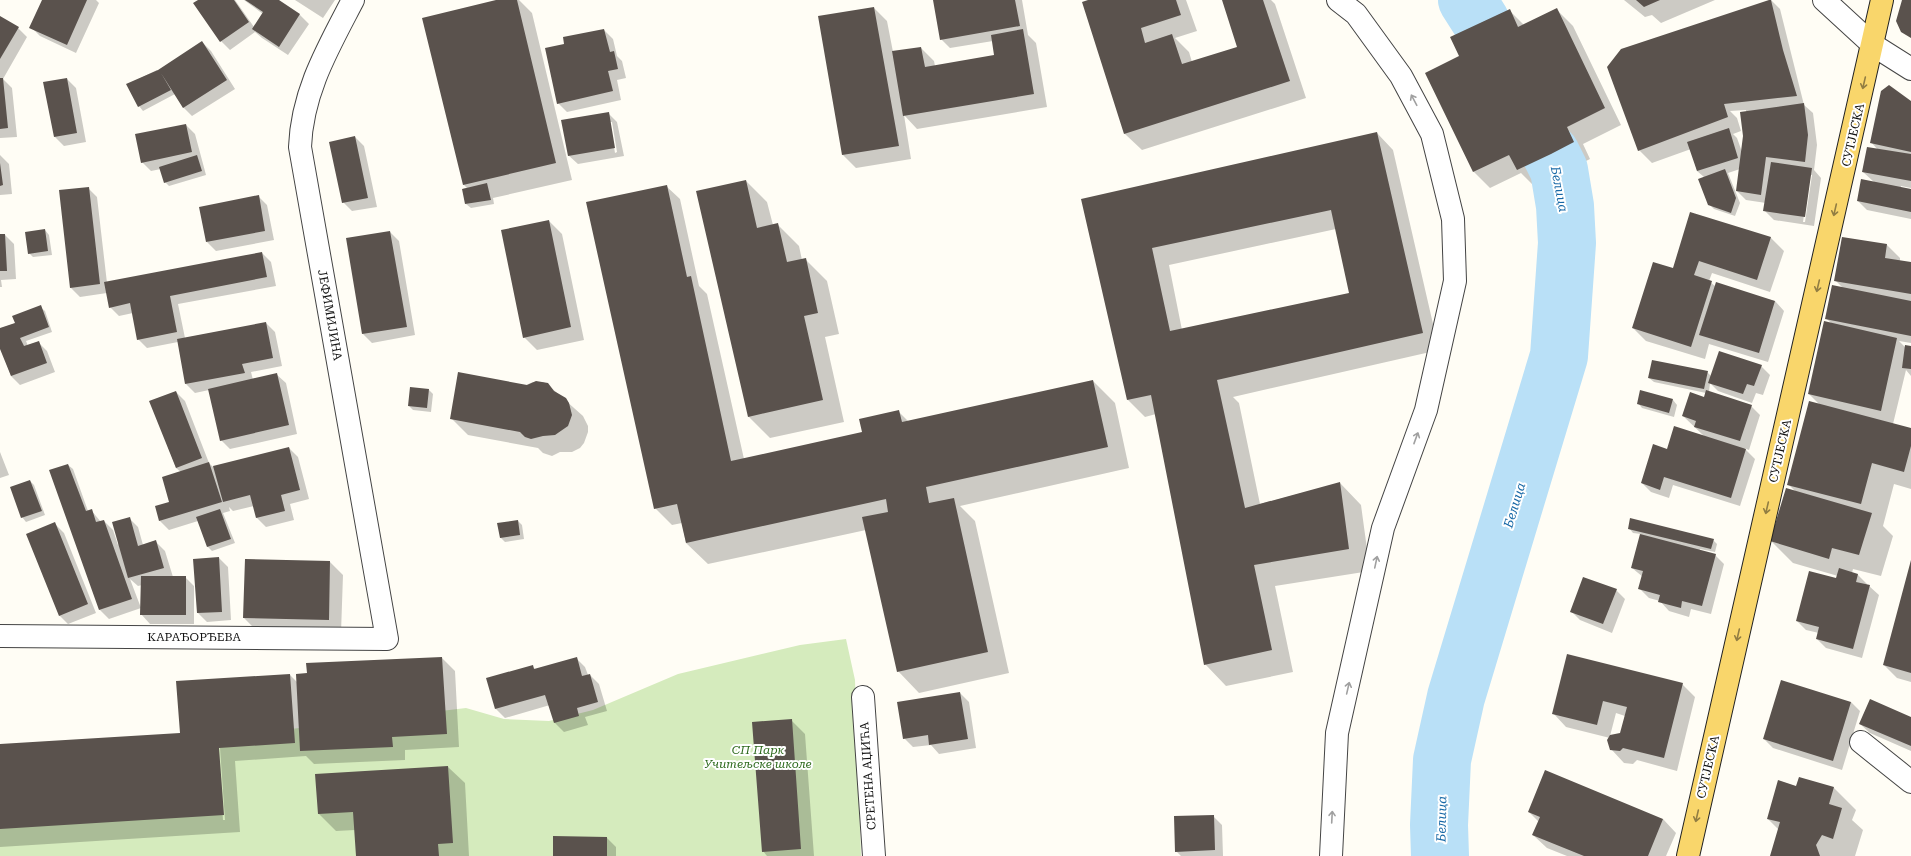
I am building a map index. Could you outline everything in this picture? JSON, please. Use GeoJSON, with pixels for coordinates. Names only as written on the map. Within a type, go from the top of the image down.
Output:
{"type":"FeatureCollection","features":[{"type":"Feature","properties":{"kind":"main road","name":"СУТЈЕСКА"},"geometry":{"type":"LineString","coordinates":[[1688,856],[1882,0]]}},
{"type":"Feature","properties":{"kind":"street","name":"ЈЕФИМИЈИНА"},"geometry":{"type":"LineString","coordinates":[[353,0],[319,66],[305,106],[301,127],[300,147],[387,639]]}},
{"type":"Feature","properties":{"kind":"street"},"geometry":{"type":"LineString","coordinates":[[1331,856],[1337,734],[1383,528],[1426,410],[1455,281],[1453,218],[1432,134],[1401,76],[1356,14],[1338,0]]}},
{"type":"Feature","properties":{"kind":"street"},"geometry":{"type":"LineString","coordinates":[[1824,0],[1873,45],[1911,69]]}},
{"type":"Feature","properties":{"kind":"street","name":"КАРАЂОРЂЕВА"},"geometry":{"type":"LineString","coordinates":[[0,636],[387,639]]}},
{"type":"Feature","properties":{"kind":"street","name":"СРЕТЕНА АЏИЋА"},"geometry":{"type":"LineString","coordinates":[[862,697],[874,856]]}},
{"type":"Feature","properties":{"kind":"street"},"geometry":{"type":"LineString","coordinates":[[1860,742],[1911,782]]}},
{"type":"Feature","properties":{"kind":"green space","name":"СП Парк Учитељске школе"},"geometry":{"type":"Polygon","coordinates":[[[846,639],[855,680],[861,856],[0,856],[0,782],[266,732],[466,708],[504,719],[549,721],[593,710],[678,674],[800,645],[846,639]]]}},
{"type":"Feature","properties":{"kind":"building"},"geometry":{"type":"Polygon","coordinates":[[[42,0],[87,0],[67,45],[29,28],[42,0]]]}},
{"type":"Feature","properties":{"kind":"building"},"geometry":{"type":"Polygon","coordinates":[[[198,0],[234,0],[249,22],[220,42],[193,3],[198,0]]]}},
{"type":"Feature","properties":{"kind":"building"},"geometry":{"type":"Polygon","coordinates":[[[245,0],[279,0],[300,14],[279,47],[252,29],[263,12],[245,0]]]}},
{"type":"Feature","properties":{"kind":"building"},"geometry":{"type":"Polygon","coordinates":[[[496,0],[517,0],[556,163],[463,185],[422,18],[496,0]]]}},
{"type":"Feature","properties":{"kind":"building"},"geometry":{"type":"Polygon","coordinates":[[[933,0],[1015,0],[1020,26],[940,40],[933,0]]]}},
{"type":"Feature","properties":{"kind":"building"},"geometry":{"type":"Polygon","coordinates":[[[1088,0],[1176,0],[1181,15],[1141,28],[1145,43],[1172,34],[1182,64],[1237,47],[1222,0],[1263,0],[1290,81],[1124,134],[1082,2],[1088,0]]]}},
{"type":"Feature","properties":{"kind":"building"},"geometry":{"type":"Polygon","coordinates":[[[1636,0],[1660,0],[1644,7],[1636,0]]]}},
{"type":"Feature","properties":{"kind":"building"},"geometry":{"type":"Polygon","coordinates":[[[1771,0],[1783,50],[1797,96],[1724,104],[1728,117],[1638,151],[1607,67],[1621,49],[1771,0]]]}},
{"type":"Feature","properties":{"kind":"building"},"geometry":{"type":"Polygon","coordinates":[[[1902,0],[1911,0],[1911,38],[1901,32],[1896,21],[1902,0]]]}},
{"type":"Feature","properties":{"kind":"building"},"geometry":{"type":"Polygon","coordinates":[[[874,7],[899,146],[842,155],[818,16],[874,7]]]}},
{"type":"Feature","properties":{"kind":"building"},"geometry":{"type":"Polygon","coordinates":[[[1557,8],[1605,108],[1567,127],[1574,142],[1551,154],[1517,170],[1509,155],[1473,172],[1425,73],[1459,56],[1450,37],[1510,9],[1518,27],[1557,8]]]}},
{"type":"Feature","properties":{"kind":"building"},"geometry":{"type":"Polygon","coordinates":[[[0,16],[19,27],[0,59],[0,16]]]}},
{"type":"Feature","properties":{"kind":"building"},"geometry":{"type":"Polygon","coordinates":[[[604,29],[610,52],[614,51],[618,69],[608,71],[613,91],[557,104],[545,48],[564,44],[563,37],[604,29]]]}},
{"type":"Feature","properties":{"kind":"building"},"geometry":{"type":"Polygon","coordinates":[[[1023,29],[1034,94],[903,116],[892,51],[921,47],[925,67],[994,55],[991,35],[1023,29]]]}},
{"type":"Feature","properties":{"kind":"building"},"geometry":{"type":"Polygon","coordinates":[[[202,41],[227,80],[183,108],[161,73],[171,90],[138,107],[126,84],[158,70],[202,41]]]}},
{"type":"Feature","properties":{"kind":"building"},"geometry":{"type":"Polygon","coordinates":[[[0,78],[3,78],[8,128],[0,129],[0,78]]]}},
{"type":"Feature","properties":{"kind":"building"},"geometry":{"type":"Polygon","coordinates":[[[67,78],[77,133],[54,137],[43,82],[67,78]]]}},
{"type":"Feature","properties":{"kind":"building"},"geometry":{"type":"Polygon","coordinates":[[[1889,85],[1911,101],[1911,152],[1870,143],[1881,91],[1889,85]]]}},
{"type":"Feature","properties":{"kind":"building"},"geometry":{"type":"Polygon","coordinates":[[[1804,103],[1808,135],[1805,162],[1766,157],[1761,195],[1736,191],[1743,136],[1740,112],[1804,103]]]}},
{"type":"Feature","properties":{"kind":"building"},"geometry":{"type":"Polygon","coordinates":[[[609,112],[615,148],[568,156],[561,120],[609,112]]]}},
{"type":"Feature","properties":{"kind":"building"},"geometry":{"type":"Polygon","coordinates":[[[186,124],[192,152],[141,163],[135,134],[186,124]]]}},
{"type":"Feature","properties":{"kind":"building"},"geometry":{"type":"Polygon","coordinates":[[[1729,128],[1738,158],[1697,171],[1687,142],[1729,128]]]}},
{"type":"Feature","properties":{"kind":"building"},"geometry":{"type":"Polygon","coordinates":[[[1377,132],[1423,333],[1217,380],[1245,508],[1340,482],[1349,549],[1254,565],[1272,650],[1204,665],[1151,395],[1127,400],[1081,199],[1377,132]],[[1331,210],[1152,248],[1170,331],[1349,293],[1331,210]]]}},
{"type":"Feature","properties":{"kind":"building"},"geometry":{"type":"Polygon","coordinates":[[[355,136],[368,198],[342,203],[329,142],[355,136]]]}},
{"type":"Feature","properties":{"kind":"building"},"geometry":{"type":"Polygon","coordinates":[[[1867,147],[1911,154],[1911,181],[1862,172],[1867,147]]]}},
{"type":"Feature","properties":{"kind":"building"},"geometry":{"type":"Polygon","coordinates":[[[197,155],[202,171],[164,183],[159,167],[197,155]]]}},
{"type":"Feature","properties":{"kind":"building"},"geometry":{"type":"Polygon","coordinates":[[[1771,162],[1812,168],[1805,217],[1763,211],[1771,162]]]}},
{"type":"Feature","properties":{"kind":"building"},"geometry":{"type":"Polygon","coordinates":[[[0,163],[3,185],[0,186],[0,163]]]}},
{"type":"Feature","properties":{"kind":"building"},"geometry":{"type":"Polygon","coordinates":[[[1725,169],[1736,198],[1731,213],[1708,205],[1698,179],[1725,169]]]}},
{"type":"Feature","properties":{"kind":"building"},"geometry":{"type":"Polygon","coordinates":[[[1861,179],[1911,189],[1911,212],[1857,201],[1861,179]]]}},
{"type":"Feature","properties":{"kind":"building"},"geometry":{"type":"Polygon","coordinates":[[[746,180],[757,228],[778,223],[787,262],[806,258],[818,313],[804,316],[823,400],[748,417],[696,191],[746,180]]]}},
{"type":"Feature","properties":{"kind":"building"},"geometry":{"type":"Polygon","coordinates":[[[487,183],[491,200],[465,204],[462,189],[487,183]]]}},
{"type":"Feature","properties":{"kind":"building"},"geometry":{"type":"Polygon","coordinates":[[[667,185],[687,277],[691,276],[731,461],[862,432],[859,419],[899,410],[902,422],[1093,380],[1108,447],[926,487],[929,503],[954,498],[988,652],[897,672],[862,517],[888,512],[886,499],[686,543],[677,504],[654,509],[586,202],[667,185]]]}},
{"type":"Feature","properties":{"kind":"building"},"geometry":{"type":"Polygon","coordinates":[[[89,187],[100,284],[70,288],[59,190],[89,187]]]}},
{"type":"Feature","properties":{"kind":"building"},"geometry":{"type":"Polygon","coordinates":[[[259,195],[265,231],[206,242],[199,207],[259,195]]]}},
{"type":"Feature","properties":{"kind":"building"},"geometry":{"type":"Polygon","coordinates":[[[1690,212],[1771,237],[1757,280],[1699,261],[1694,275],[1712,281],[1691,347],[1632,328],[1653,262],[1673,268],[1690,212]]]}},
{"type":"Feature","properties":{"kind":"building"},"geometry":{"type":"Polygon","coordinates":[[[549,220],[571,327],[523,338],[501,230],[549,220]]]}},
{"type":"Feature","properties":{"kind":"building"},"geometry":{"type":"Polygon","coordinates":[[[45,229],[48,251],[28,254],[25,232],[45,229]]]}},
{"type":"Feature","properties":{"kind":"building"},"geometry":{"type":"Polygon","coordinates":[[[390,231],[407,327],[362,334],[346,238],[390,231]]]}},
{"type":"Feature","properties":{"kind":"building"},"geometry":{"type":"Polygon","coordinates":[[[0,234],[5,234],[7,271],[0,271],[0,234]]]}},
{"type":"Feature","properties":{"kind":"building"},"geometry":{"type":"Polygon","coordinates":[[[1842,237],[1887,244],[1885,258],[1911,262],[1911,294],[1834,281],[1842,237]]]}},
{"type":"Feature","properties":{"kind":"building"},"geometry":{"type":"Polygon","coordinates":[[[262,252],[267,277],[170,296],[177,332],[137,340],[130,303],[109,308],[104,282],[262,252]]]}},
{"type":"Feature","properties":{"kind":"building"},"geometry":{"type":"Polygon","coordinates":[[[1716,282],[1775,301],[1759,353],[1699,335],[1716,282]]]}},
{"type":"Feature","properties":{"kind":"building"},"geometry":{"type":"Polygon","coordinates":[[[1832,285],[1911,301],[1911,336],[1825,319],[1832,285]]]}},
{"type":"Feature","properties":{"kind":"building"},"geometry":{"type":"Polygon","coordinates":[[[41,305],[49,327],[20,338],[24,346],[39,341],[47,363],[11,376],[0,349],[0,328],[15,323],[12,316],[41,305]]]}},
{"type":"Feature","properties":{"kind":"building"},"geometry":{"type":"Polygon","coordinates":[[[1824,321],[1897,338],[1881,411],[1808,394],[1824,321]]]}},
{"type":"Feature","properties":{"kind":"building"},"geometry":{"type":"Polygon","coordinates":[[[266,322],[273,358],[242,364],[245,373],[185,384],[177,339],[266,322]]]}},
{"type":"Feature","properties":{"kind":"building"},"geometry":{"type":"Polygon","coordinates":[[[1905,345],[1911,346],[1911,369],[1902,368],[1905,345]]]}},
{"type":"Feature","properties":{"kind":"building"},"geometry":{"type":"Polygon","coordinates":[[[1719,351],[1762,365],[1754,386],[1747,384],[1743,394],[1708,383],[1719,351]]]}},
{"type":"Feature","properties":{"kind":"building"},"geometry":{"type":"Polygon","coordinates":[[[1652,360],[1708,371],[1704,389],[1648,378],[1652,360]]]}},
{"type":"Feature","properties":{"kind":"building"},"geometry":{"type":"Polygon","coordinates":[[[458,372],[527,385],[536,381],[548,383],[554,391],[566,398],[569,403],[572,415],[568,426],[555,435],[531,439],[525,437],[520,432],[450,419],[458,372]]]}},
{"type":"Feature","properties":{"kind":"building"},"geometry":{"type":"Polygon","coordinates":[[[277,373],[289,425],[220,441],[208,389],[277,373]]]}},
{"type":"Feature","properties":{"kind":"building"},"geometry":{"type":"Polygon","coordinates":[[[410,387],[429,389],[427,408],[408,406],[410,387]]]}},
{"type":"Feature","properties":{"kind":"building"},"geometry":{"type":"Polygon","coordinates":[[[1640,390],[1673,399],[1669,413],[1637,404],[1640,390]]]}},
{"type":"Feature","properties":{"kind":"building"},"geometry":{"type":"Polygon","coordinates":[[[1706,390],[1752,405],[1740,441],[1694,427],[1696,421],[1682,416],[1690,392],[1704,397],[1706,390]]]}},
{"type":"Feature","properties":{"kind":"building"},"geometry":{"type":"Polygon","coordinates":[[[176,391],[202,458],[176,468],[149,401],[176,391]]]}},
{"type":"Feature","properties":{"kind":"building"},"geometry":{"type":"Polygon","coordinates":[[[1809,401],[1911,428],[1911,446],[1904,472],[1872,463],[1861,504],[1787,485],[1809,401]]]}},
{"type":"Feature","properties":{"kind":"building"},"geometry":{"type":"Polygon","coordinates":[[[1674,426],[1746,449],[1731,498],[1664,477],[1660,490],[1641,483],[1653,444],[1667,449],[1674,426]]]}},
{"type":"Feature","properties":{"kind":"building"},"geometry":{"type":"Polygon","coordinates":[[[289,447],[300,490],[281,495],[285,511],[256,518],[250,495],[223,502],[213,466],[289,447]]]}},
{"type":"Feature","properties":{"kind":"building"},"geometry":{"type":"Polygon","coordinates":[[[209,462],[222,502],[159,521],[155,506],[169,502],[162,477],[209,462]]]}},
{"type":"Feature","properties":{"kind":"building"},"geometry":{"type":"Polygon","coordinates":[[[68,464],[86,511],[92,509],[96,522],[104,520],[132,599],[99,610],[49,470],[68,464]]]}},
{"type":"Feature","properties":{"kind":"building"},"geometry":{"type":"Polygon","coordinates":[[[30,480],[42,511],[21,518],[10,487],[30,480]]]}},
{"type":"Feature","properties":{"kind":"building"},"geometry":{"type":"Polygon","coordinates":[[[1786,488],[1872,513],[1859,555],[1832,548],[1829,559],[1770,541],[1786,488]]]}},
{"type":"Feature","properties":{"kind":"building"},"geometry":{"type":"Polygon","coordinates":[[[220,509],[231,539],[207,547],[196,517],[220,509]]]}},
{"type":"Feature","properties":{"kind":"building"},"geometry":{"type":"Polygon","coordinates":[[[130,517],[138,546],[156,540],[164,568],[128,578],[112,522],[130,517]]]}},
{"type":"Feature","properties":{"kind":"building"},"geometry":{"type":"Polygon","coordinates":[[[1630,518],[1714,539],[1711,549],[1628,529],[1630,518]]]}},
{"type":"Feature","properties":{"kind":"building"},"geometry":{"type":"Polygon","coordinates":[[[518,520],[520,535],[500,538],[497,523],[518,520]]]}},
{"type":"Feature","properties":{"kind":"building"},"geometry":{"type":"Polygon","coordinates":[[[55,522],[88,604],[59,616],[26,534],[55,522]]]}},
{"type":"Feature","properties":{"kind":"building"},"geometry":{"type":"Polygon","coordinates":[[[1640,534],[1716,554],[1702,606],[1682,601],[1681,608],[1658,602],[1660,595],[1638,589],[1643,571],[1631,568],[1640,534]]]}},
{"type":"Feature","properties":{"kind":"building"},"geometry":{"type":"Polygon","coordinates":[[[219,557],[222,612],[197,613],[193,559],[219,557]]]}},
{"type":"Feature","properties":{"kind":"building"},"geometry":{"type":"Polygon","coordinates":[[[245,559],[330,561],[329,620],[243,618],[245,559]]]}},
{"type":"Feature","properties":{"kind":"building"},"geometry":{"type":"Polygon","coordinates":[[[1911,560],[1911,673],[1883,665],[1911,560]]]}},
{"type":"Feature","properties":{"kind":"building"},"geometry":{"type":"Polygon","coordinates":[[[1839,568],[1858,574],[1856,582],[1870,585],[1853,649],[1816,639],[1819,627],[1796,621],[1809,571],[1836,578],[1839,568]]]}},
{"type":"Feature","properties":{"kind":"building"},"geometry":{"type":"Polygon","coordinates":[[[141,576],[186,576],[186,615],[140,615],[141,576]]]}},
{"type":"Feature","properties":{"kind":"building"},"geometry":{"type":"Polygon","coordinates":[[[1583,577],[1617,589],[1603,624],[1570,612],[1583,577]]]}},
{"type":"Feature","properties":{"kind":"building"},"geometry":{"type":"Polygon","coordinates":[[[1567,654],[1683,683],[1664,758],[1623,748],[1620,751],[1610,750],[1607,740],[1610,735],[1620,733],[1627,707],[1603,701],[1597,725],[1552,714],[1567,654]]]}},
{"type":"Feature","properties":{"kind":"building"},"geometry":{"type":"Polygon","coordinates":[[[442,657],[447,734],[392,737],[393,747],[300,751],[296,674],[307,673],[306,663],[442,657]]]}},
{"type":"Feature","properties":{"kind":"building"},"geometry":{"type":"Polygon","coordinates":[[[577,657],[582,676],[590,674],[598,702],[577,708],[579,716],[554,723],[545,695],[495,709],[486,678],[533,665],[534,669],[577,657]]]}},
{"type":"Feature","properties":{"kind":"building"},"geometry":{"type":"Polygon","coordinates":[[[290,674],[295,743],[219,748],[224,815],[0,829],[0,744],[180,733],[176,681],[290,674]]]}},
{"type":"Feature","properties":{"kind":"building"},"geometry":{"type":"Polygon","coordinates":[[[1781,680],[1851,702],[1833,761],[1763,739],[1781,680]]]}},
{"type":"Feature","properties":{"kind":"building"},"geometry":{"type":"Polygon","coordinates":[[[960,692],[968,739],[929,745],[928,735],[903,739],[897,702],[960,692]]]}},
{"type":"Feature","properties":{"kind":"building"},"geometry":{"type":"Polygon","coordinates":[[[1870,699],[1911,717],[1911,746],[1859,724],[1870,699]]]}},
{"type":"Feature","properties":{"kind":"building"},"geometry":{"type":"Polygon","coordinates":[[[792,719],[801,849],[762,852],[752,722],[792,719]]]}},
{"type":"Feature","properties":{"kind":"building"},"geometry":{"type":"Polygon","coordinates":[[[448,766],[453,843],[438,844],[439,856],[356,856],[353,812],[318,814],[315,774],[448,766]]]}},
{"type":"Feature","properties":{"kind":"building"},"geometry":{"type":"Polygon","coordinates":[[[1545,770],[1663,819],[1648,856],[1584,856],[1532,835],[1540,817],[1528,812],[1545,770]]]}},
{"type":"Feature","properties":{"kind":"building"},"geometry":{"type":"Polygon","coordinates":[[[1799,777],[1834,787],[1829,804],[1842,808],[1833,839],[1822,835],[1816,845],[1820,856],[1770,856],[1780,822],[1767,819],[1778,780],[1796,786],[1799,777]]]}},
{"type":"Feature","properties":{"kind":"building"},"geometry":{"type":"Polygon","coordinates":[[[1214,815],[1215,850],[1175,852],[1174,816],[1214,815]]]}},
{"type":"Feature","properties":{"kind":"building"},"geometry":{"type":"Polygon","coordinates":[[[553,836],[607,837],[607,856],[553,856],[553,836]]]}},
{"type":"Feature","properties":{"kind":"waterway","name":"Белица"},"geometry":{"type":"LineString","coordinates":[[1467,0],[1481,22]]}},
{"type":"Feature","properties":{"kind":"waterway","name":"Белица"},"geometry":{"type":"LineString","coordinates":[[1440,856],[1439,825],[1442,760],[1456,697],[1559,356],[1567,243],[1565,206],[1559,170],[1551,154]]}}]}
